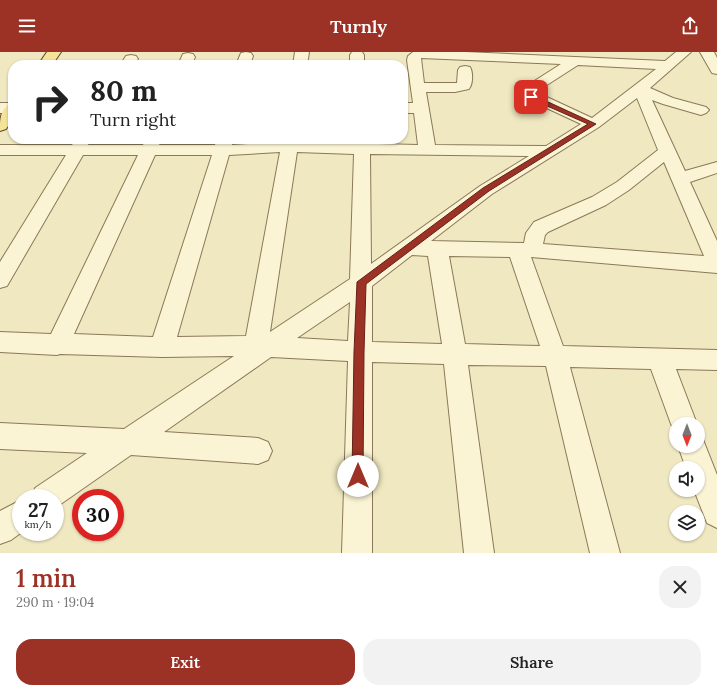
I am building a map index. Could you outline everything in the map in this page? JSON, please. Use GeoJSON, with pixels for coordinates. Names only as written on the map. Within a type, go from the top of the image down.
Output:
{"type":"FeatureCollection","features":[{"type":"Feature","properties":{"kind":"main road"},"geometry":{"type":"LineString","coordinates":[[48,60],[54,52]]}},
{"type":"Feature","properties":{"kind":"main road"},"geometry":{"type":"LineString","coordinates":[[0,126],[8,115]]}},
{"type":"Feature","properties":{"kind":"street"},"geometry":{"type":"LineString","coordinates":[[427,149],[414,60],[415,56],[419,54],[574,61],[676,58]]}},
{"type":"Feature","properties":{"kind":"street"},"geometry":{"type":"LineString","coordinates":[[58,489],[262,346],[362,282],[486,190],[593,124],[640,89],[676,58]]}},
{"type":"Feature","properties":{"kind":"street"},"geometry":{"type":"LineString","coordinates":[[574,61],[530,90],[528,94],[593,124]]}},
{"type":"Feature","properties":{"kind":"street"},"geometry":{"type":"LineString","coordinates":[[418,87],[455,88],[464,86],[465,70]]}},
{"type":"Feature","properties":{"kind":"street"},"geometry":{"type":"LineString","coordinates":[[640,89],[668,101],[701,110]]}},
{"type":"Feature","properties":{"kind":"street"},"geometry":{"type":"LineString","coordinates":[[408,248],[525,250],[717,264],[640,89]]}},
{"type":"Feature","properties":{"kind":"street"},"geometry":{"type":"LineString","coordinates":[[408,108],[421,108]]}},
{"type":"Feature","properties":{"kind":"street"},"geometry":{"type":"LineString","coordinates":[[0,150],[81,144],[224,144],[162,347]]}},
{"type":"Feature","properties":{"kind":"street"},"geometry":{"type":"LineString","coordinates":[[0,280],[81,144]]}},
{"type":"Feature","properties":{"kind":"street"},"geometry":{"type":"LineString","coordinates":[[57,345],[152,144]]}},
{"type":"Feature","properties":{"kind":"street"},"geometry":{"type":"LineString","coordinates":[[262,346],[290,144]]}},
{"type":"Feature","properties":{"kind":"street"},"geometry":{"type":"LineString","coordinates":[[300,144],[362,150],[427,149],[551,151]]}},
{"type":"Feature","properties":{"kind":"street"},"geometry":{"type":"LineString","coordinates":[[357,553],[359,352],[362,282],[362,150]]}},
{"type":"Feature","properties":{"kind":"street"},"geometry":{"type":"LineString","coordinates":[[605,553],[525,250],[541,227],[599,201],[623,186],[668,150]]}},
{"type":"Feature","properties":{"kind":"street"},"geometry":{"type":"LineString","coordinates":[[680,178],[717,167]]}},
{"type":"Feature","properties":{"kind":"street"},"geometry":{"type":"LineString","coordinates":[[437,248],[455,354],[479,553]]}},
{"type":"Feature","properties":{"kind":"street"},"geometry":{"type":"LineString","coordinates":[[0,342],[57,345],[162,347],[262,346],[359,352],[717,360]]}},
{"type":"Feature","properties":{"kind":"street"},"geometry":{"type":"LineString","coordinates":[[660,359],[681,417]]}},
{"type":"Feature","properties":{"kind":"street"},"geometry":{"type":"LineString","coordinates":[[0,436],[126,442],[258,451]]}},
{"type":"Feature","properties":{"kind":"street"},"geometry":{"type":"LineString","coordinates":[[695,453],[717,513]]}},
{"type":"Feature","properties":{"kind":"street"},"geometry":{"type":"LineString","coordinates":[[0,529],[12,520]]}},
{"type":"Feature","properties":{"kind":"route"},"geometry":{"type":"LineString","coordinates":[[358,476],[359,352],[362,282],[486,190],[568,141],[593,124],[531,97]]}}]}
